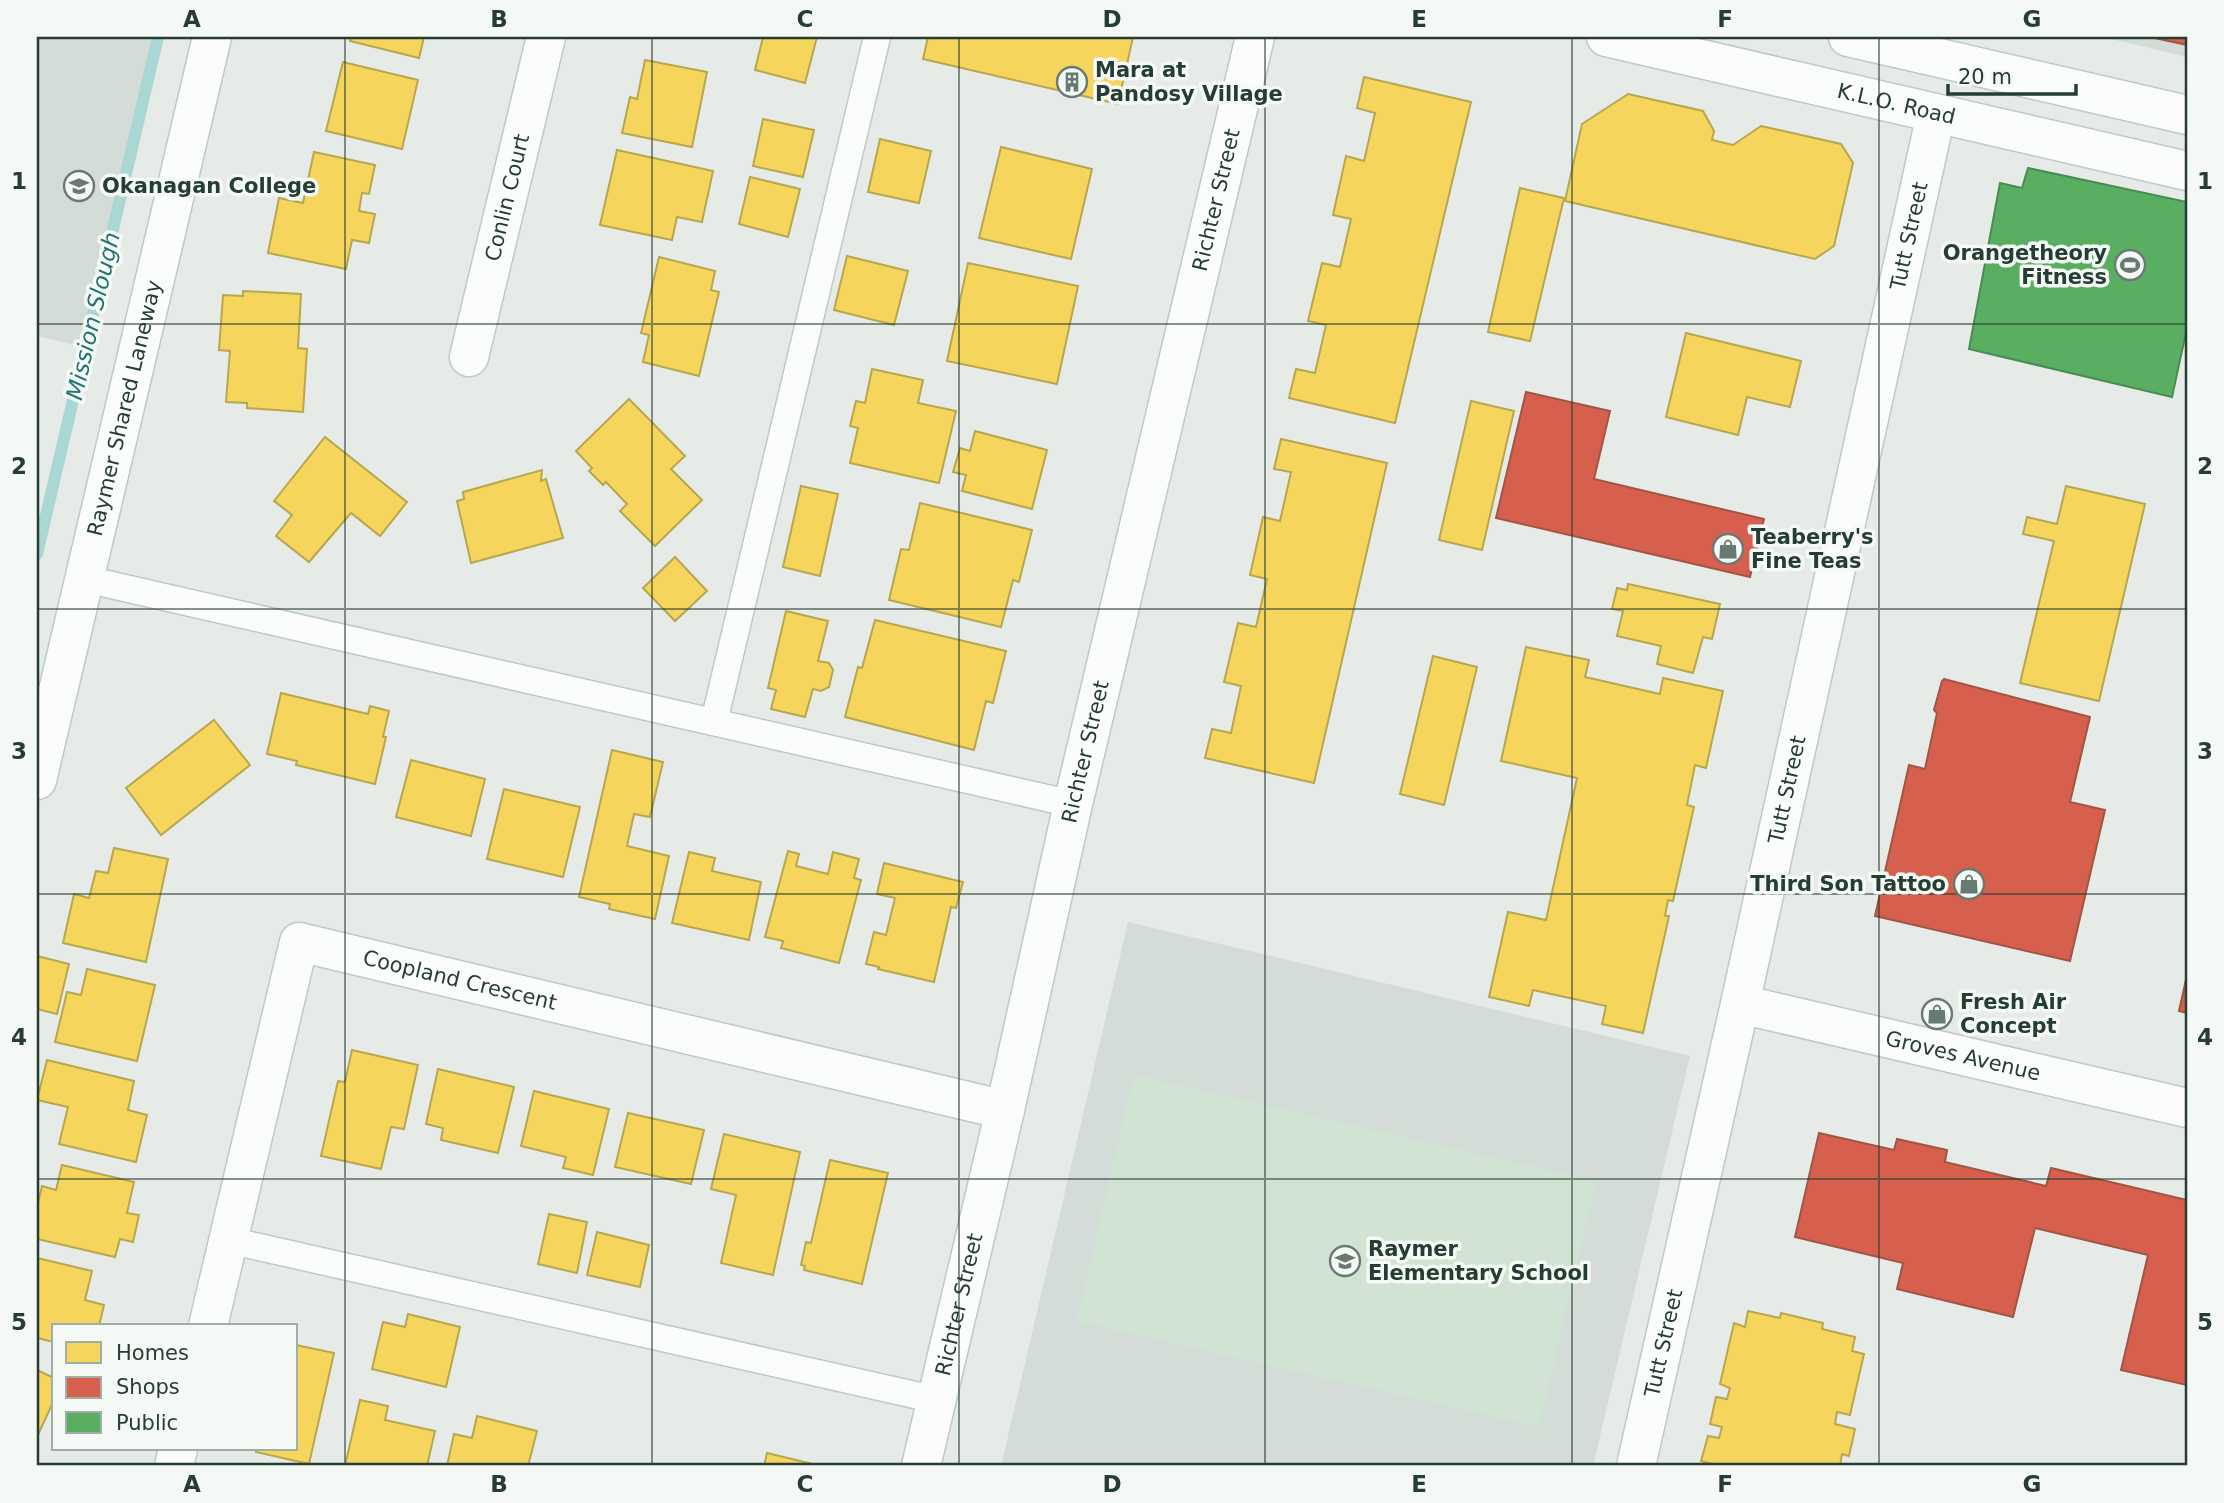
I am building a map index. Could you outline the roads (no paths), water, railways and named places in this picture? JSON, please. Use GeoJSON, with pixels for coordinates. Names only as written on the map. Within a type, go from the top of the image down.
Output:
{"type":"FeatureCollection","features":[{"type":"Feature","properties":{"kind":"street","name":"Raymer Shared Laneway"},"geometry":{"type":"LineString","coordinates":[[37,780],[212,37]]}},
{"type":"Feature","properties":{"kind":"street","name":"Conlin Court"},"geometry":{"type":"LineString","coordinates":[[469,357],[546,37]]}},
{"type":"Feature","properties":{"kind":"street","name":"Richter Street"},"geometry":{"type":"LineString","coordinates":[[921,1466],[1005,1110],[1073,804],[1255,37]]}},
{"type":"Feature","properties":{"kind":"street","name":"K.L.O. Road"},"geometry":{"type":"LineString","coordinates":[[1606,37],[2187,171]]}},
{"type":"Feature","properties":{"kind":"street"},"geometry":{"type":"LineString","coordinates":[[1848,37],[2187,115]]}},
{"type":"Feature","properties":{"kind":"street","name":"Tutt Street"},"geometry":{"type":"LineString","coordinates":[[1636,1466],[1936,114]]}},
{"type":"Feature","properties":{"kind":"street","name":"Coopland Crescent"},"geometry":{"type":"LineString","coordinates":[[208,1324],[299,942],[1005,1110]]}},
{"type":"Feature","properties":{"kind":"street","name":"Groves Avenue"},"geometry":{"type":"LineString","coordinates":[[1740,1004],[2187,1108]]}},
{"type":"Feature","properties":{"kind":"lane"},"geometry":{"type":"LineString","coordinates":[[714,722],[877,37]]}},
{"type":"Feature","properties":{"kind":"lane"},"geometry":{"type":"LineString","coordinates":[[85,579],[1073,804]]}},
{"type":"Feature","properties":{"kind":"lane"},"geometry":{"type":"LineString","coordinates":[[228,1240],[937,1399]]}},
{"type":"Feature","properties":{"kind":"waterway","name":"Mission Slough"},"geometry":{"type":"LineString","coordinates":[[37,554],[158,37]]}},
{"type":"Feature","properties":{"kind":"place","name":"Mara at Pandosy Village"},"geometry":{"type":"Point","coordinates":[1072,82]}},
{"type":"Feature","properties":{"kind":"place","name":"Okanagan College"},"geometry":{"type":"Point","coordinates":[79,186]}},
{"type":"Feature","properties":{"kind":"place","name":"Orangetheory Fitness"},"geometry":{"type":"Point","coordinates":[2130,265]}},
{"type":"Feature","properties":{"kind":"place","name":"Teaberry's Fine Teas"},"geometry":{"type":"Point","coordinates":[1728,549]}},
{"type":"Feature","properties":{"kind":"place","name":"Third Son Tattoo"},"geometry":{"type":"Point","coordinates":[1969,884]}},
{"type":"Feature","properties":{"kind":"place","name":"Fresh Air Concept"},"geometry":{"type":"Point","coordinates":[1937,1014]}},
{"type":"Feature","properties":{"kind":"place","name":"Raymer Elementary School"},"geometry":{"type":"Point","coordinates":[1345,1261]}}]}
